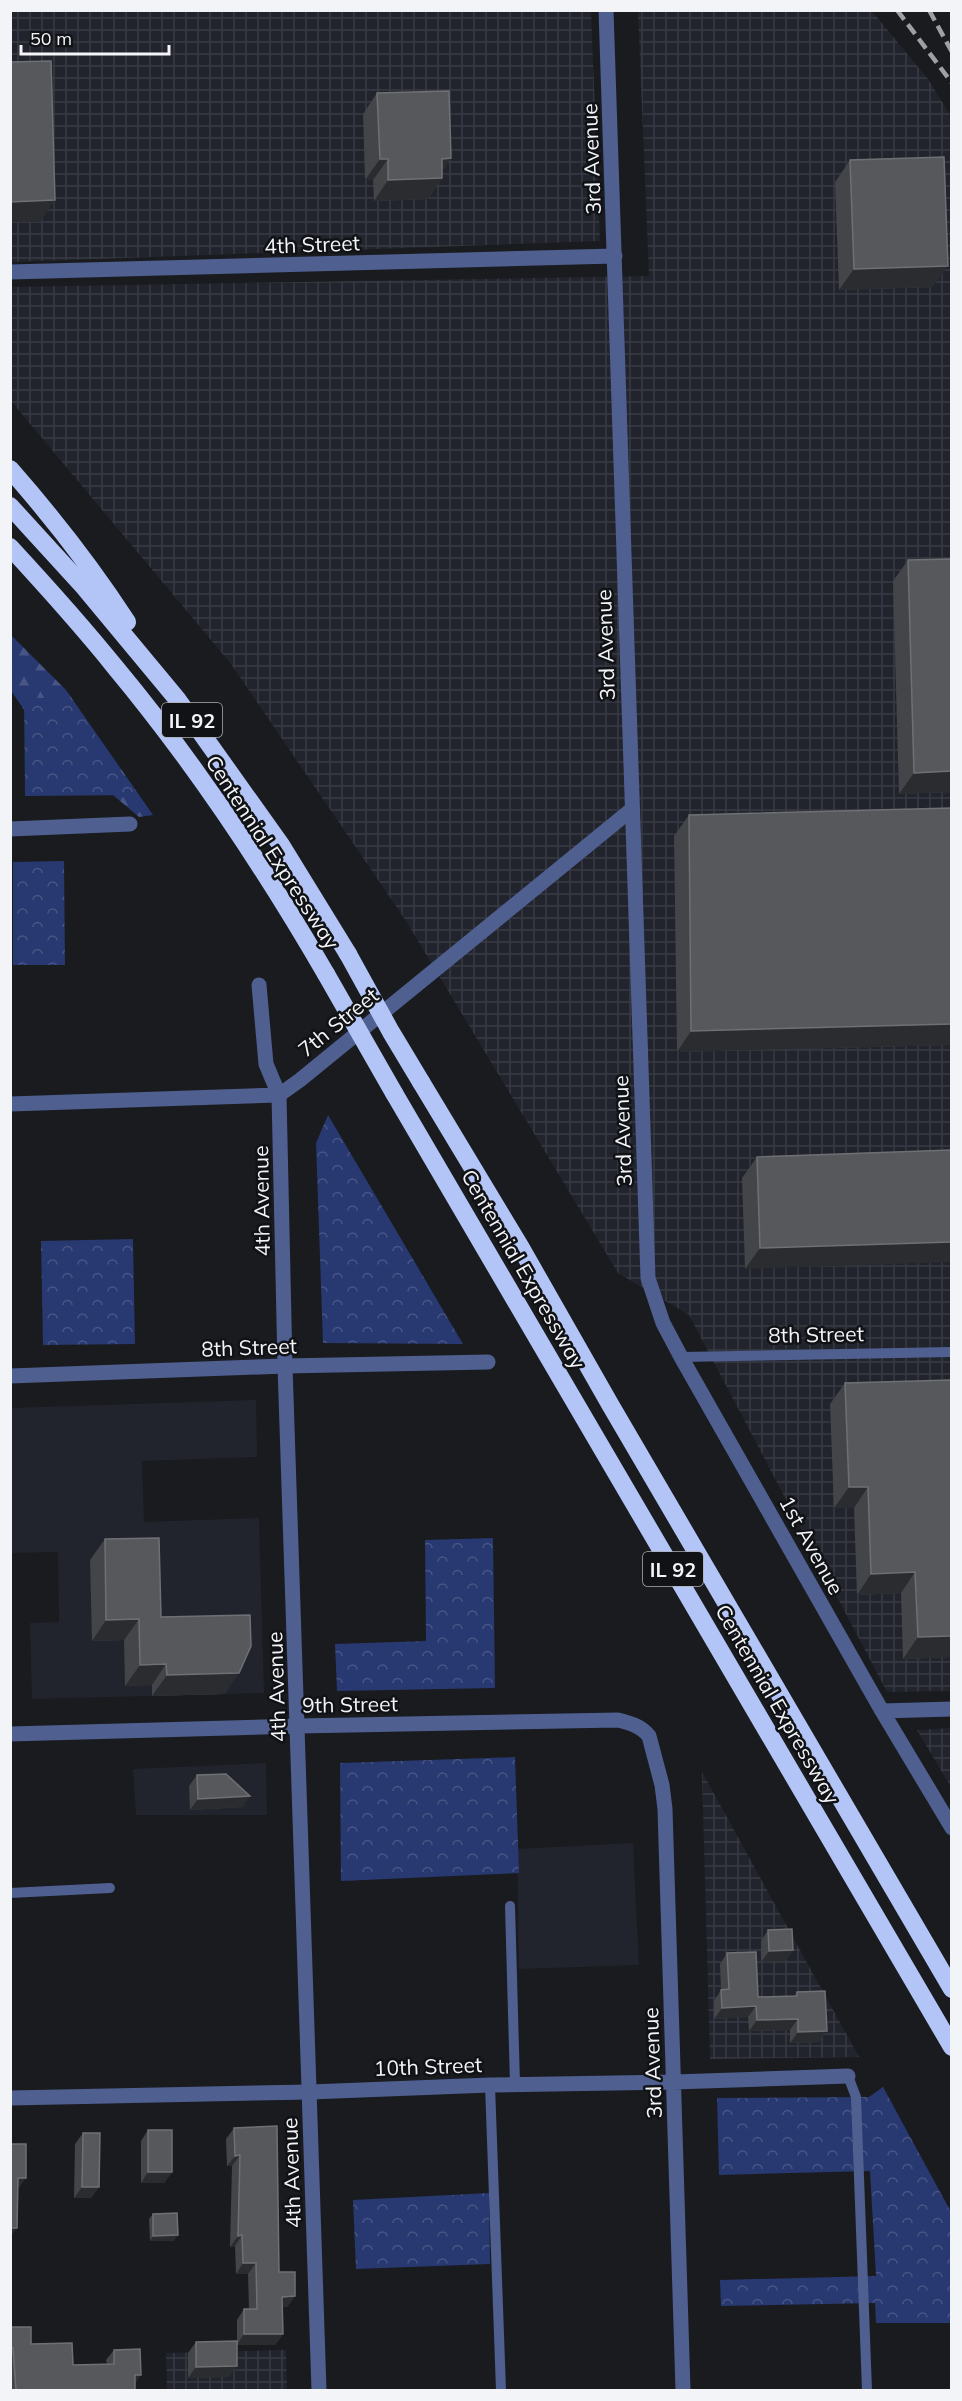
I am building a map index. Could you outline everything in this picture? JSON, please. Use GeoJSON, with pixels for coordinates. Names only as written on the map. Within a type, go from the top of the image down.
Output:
{"type":"FeatureCollection","features":[{"type":"Feature","properties":{"kind":"highway"},"geometry":{"type":"LineString","coordinates":[[10,469],[51,516],[94,572],[177,699]]}},
{"type":"Feature","properties":{"kind":"highway","name":"Centennial Expressway"},"geometry":{"type":"LineString","coordinates":[[10,506],[84,587],[177,699],[281,845],[521,1248],[951,1989]]}},
{"type":"Feature","properties":{"kind":"highway","name":"Centennial Expressway"},"geometry":{"type":"LineString","coordinates":[[10,547],[116,667],[160,723],[256,860],[326,974],[951,2047]]}},
{"type":"Feature","properties":{"kind":"street","name":"3rd Avenue"},"geometry":{"type":"LineString","coordinates":[[606,10],[648,1278]]}},
{"type":"Feature","properties":{"kind":"street","name":"4th Street"},"geometry":{"type":"LineString","coordinates":[[10,272],[615,256]]}},
{"type":"Feature","properties":{"kind":"street","name":"7th Street"},"geometry":{"type":"LineString","coordinates":[[279,1095],[631,810]]}},
{"type":"Feature","properties":{"kind":"street"},"geometry":{"type":"LineString","coordinates":[[10,829],[130,824]]}},
{"type":"Feature","properties":{"kind":"street","name":"4th Avenue"},"geometry":{"type":"LineString","coordinates":[[259,985],[266,1064],[279,1095],[285,1366],[319,2391]]}},
{"type":"Feature","properties":{"kind":"street"},"geometry":{"type":"LineString","coordinates":[[10,1104],[279,1095]]}},
{"type":"Feature","properties":{"kind":"street","name":"1st Avenue"},"geometry":{"type":"LineString","coordinates":[[648,1278],[663,1323],[681,1358],[951,1828]]}},
{"type":"Feature","properties":{"kind":"street","name":"8th Street"},"geometry":{"type":"LineString","coordinates":[[10,1377],[285,1366],[488,1362]]}},
{"type":"Feature","properties":{"kind":"street"},"geometry":{"type":"LineString","coordinates":[[882,1711],[951,1709]]}},
{"type":"Feature","properties":{"kind":"street","name":"9th Street"},"geometry":{"type":"LineString","coordinates":[[10,1734],[618,1719],[644,1730],[649,1736]]}},
{"type":"Feature","properties":{"kind":"street","name":"3rd Avenue"},"geometry":{"type":"LineString","coordinates":[[649,1736],[662,1785],[665,1809],[683,2391]]}},
{"type":"Feature","properties":{"kind":"street","name":"10th Street"},"geometry":{"type":"LineString","coordinates":[[10,2097],[310,2092],[515,2084],[674,2082],[848,2076]]}},
{"type":"Feature","properties":{"kind":"lane","name":"8th Street"},"geometry":{"type":"LineString","coordinates":[[681,1358],[951,1352]]}},
{"type":"Feature","properties":{"kind":"lane"},"geometry":{"type":"LineString","coordinates":[[10,1893],[110,1888]]}},
{"type":"Feature","properties":{"kind":"lane"},"geometry":{"type":"LineString","coordinates":[[510,1906],[515,2084]]}},
{"type":"Feature","properties":{"kind":"lane"},"geometry":{"type":"LineString","coordinates":[[848,2076],[856,2097],[867,2391]]}},
{"type":"Feature","properties":{"kind":"lane"},"geometry":{"type":"LineString","coordinates":[[490,2085],[501,2391]]}},
{"type":"Feature","properties":{"kind":"shaded area"},"geometry":{"type":"Polygon","coordinates":[[[10,11],[591,11],[600,241],[11,262],[10,11]]]}},
{"type":"Feature","properties":{"kind":"shaded area"},"geometry":{"type":"Polygon","coordinates":[[[638,11],[872,11],[928,79],[952,118],[951,1691],[887,1692],[689,1315],[618,1273],[406,921],[231,664],[11,401],[10,287],[649,276],[638,11]]]}},
{"type":"Feature","properties":{"kind":"shaded area"},"geometry":{"type":"Polygon","coordinates":[[[256,1400],[257,1457],[142,1461],[144,1522],[259,1518],[264,1693],[32,1699],[30,1623],[59,1622],[58,1552],[11,1553],[10,1408],[256,1400]]]}},
{"type":"Feature","properties":{"kind":"shaded area"},"geometry":{"type":"Polygon","coordinates":[[[952,1729],[951,1787],[917,1730],[952,1729]]]}},
{"type":"Feature","properties":{"kind":"shaded area"},"geometry":{"type":"Polygon","coordinates":[[[266,1763],[267,1815],[136,1815],[133,1769],[266,1763]]]}},
{"type":"Feature","properties":{"kind":"shaded area"},"geometry":{"type":"Polygon","coordinates":[[[702,1772],[859,2057],[710,2059],[702,1772]]]}},
{"type":"Feature","properties":{"kind":"shaded area"},"geometry":{"type":"Polygon","coordinates":[[[633,1843],[639,1965],[519,1969],[517,1849],[633,1843]]]}},
{"type":"Feature","properties":{"kind":"shaded area"},"geometry":{"type":"Polygon","coordinates":[[[286,2350],[287,2390],[167,2390],[166,2353],[286,2350]]]}},
{"type":"Feature","properties":{"kind":"green space"},"geometry":{"type":"Polygon","coordinates":[[[10,634],[66,690],[153,815],[139,817],[42,735],[11,691],[10,634]]]}},
{"type":"Feature","properties":{"kind":"green space"},"geometry":{"type":"Polygon","coordinates":[[[24,698],[70,698],[137,795],[25,796],[24,698]]]}},
{"type":"Feature","properties":{"kind":"green space"},"geometry":{"type":"Polygon","coordinates":[[[64,861],[65,965],[13,965],[13,862],[64,861]]]}},
{"type":"Feature","properties":{"kind":"green space"},"geometry":{"type":"Polygon","coordinates":[[[328,1115],[463,1344],[323,1343],[316,1143],[328,1115]]]}},
{"type":"Feature","properties":{"kind":"green space"},"geometry":{"type":"Polygon","coordinates":[[[133,1239],[135,1344],[43,1345],[41,1241],[133,1239]]]}},
{"type":"Feature","properties":{"kind":"green space"},"geometry":{"type":"Polygon","coordinates":[[[493,1538],[495,1688],[337,1691],[335,1644],[426,1641],[425,1540],[493,1538]]]}},
{"type":"Feature","properties":{"kind":"green space"},"geometry":{"type":"Polygon","coordinates":[[[515,1757],[519,1873],[341,1881],[340,1763],[515,1757]]]}},
{"type":"Feature","properties":{"kind":"green space"},"geometry":{"type":"Polygon","coordinates":[[[883,2087],[951,2212],[951,2323],[876,2323],[875,2303],[721,2306],[720,2280],[876,2276],[870,2171],[719,2175],[717,2098],[869,2097],[883,2087]]]}},
{"type":"Feature","properties":{"kind":"green space"},"geometry":{"type":"Polygon","coordinates":[[[489,2193],[490,2264],[356,2269],[353,2200],[489,2193]]]}},
{"type":"Feature","properties":{"kind":"building"},"geometry":{"type":"Polygon","coordinates":[[[51,61],[55,200],[10,202],[10,62],[51,61]]]}},
{"type":"Feature","properties":{"kind":"building"},"geometry":{"type":"Polygon","coordinates":[[[449,91],[451,158],[442,159],[442,178],[388,180],[388,159],[380,159],[377,93],[449,91]]]}},
{"type":"Feature","properties":{"kind":"building"},"geometry":{"type":"Polygon","coordinates":[[[944,157],[948,266],[854,269],[850,160],[944,157]]]}},
{"type":"Feature","properties":{"kind":"building"},"geometry":{"type":"Polygon","coordinates":[[[951,559],[951,771],[914,773],[908,560],[951,559]]]}},
{"type":"Feature","properties":{"kind":"building"},"geometry":{"type":"Polygon","coordinates":[[[951,808],[951,1024],[691,1031],[689,815],[951,808]]]}},
{"type":"Feature","properties":{"kind":"building"},"geometry":{"type":"Polygon","coordinates":[[[951,1150],[951,1242],[760,1248],[757,1157],[951,1150]]]}},
{"type":"Feature","properties":{"kind":"building"},"geometry":{"type":"Polygon","coordinates":[[[951,1380],[951,1636],[918,1637],[915,1572],[871,1574],[868,1487],[849,1487],[845,1383],[951,1380]]]}},
{"type":"Feature","properties":{"kind":"building"},"geometry":{"type":"Polygon","coordinates":[[[159,1538],[161,1617],[250,1615],[251,1646],[239,1673],[167,1675],[166,1664],[140,1665],[139,1619],[106,1620],[105,1539],[159,1538]]]}},
{"type":"Feature","properties":{"kind":"building"},"geometry":{"type":"Polygon","coordinates":[[[226,1774],[250,1796],[198,1799],[197,1775],[226,1774]]]}},
{"type":"Feature","properties":{"kind":"building"},"geometry":{"type":"Polygon","coordinates":[[[792,1929],[793,1950],[769,1951],[768,1930],[792,1929]]]}},
{"type":"Feature","properties":{"kind":"building"},"geometry":{"type":"Polygon","coordinates":[[[756,1952],[758,1997],[797,1996],[797,1992],[825,1991],[827,2031],[798,2032],[798,2019],[757,2020],[756,2006],[722,2008],[721,1990],[729,1989],[727,1953],[756,1952]]]}},
{"type":"Feature","properties":{"kind":"building"},"geometry":{"type":"Polygon","coordinates":[[[277,2126],[279,2272],[295,2272],[295,2296],[282,2297],[283,2334],[244,2334],[244,2309],[257,2309],[256,2263],[243,2263],[242,2235],[238,2236],[240,2155],[235,2156],[234,2128],[277,2126]]]}},
{"type":"Feature","properties":{"kind":"building"},"geometry":{"type":"Polygon","coordinates":[[[148,2130],[172,2130],[172,2172],[148,2172],[148,2130]]]}},
{"type":"Feature","properties":{"kind":"building"},"geometry":{"type":"Polygon","coordinates":[[[83,2133],[100,2133],[99,2187],[82,2187],[83,2133]]]}},
{"type":"Feature","properties":{"kind":"building"},"geometry":{"type":"Polygon","coordinates":[[[10,2144],[26,2144],[26,2178],[18,2178],[17,2228],[10,2228],[10,2144]]]}},
{"type":"Feature","properties":{"kind":"building"},"geometry":{"type":"Polygon","coordinates":[[[177,2213],[178,2235],[153,2236],[153,2214],[177,2213]]]}},
{"type":"Feature","properties":{"kind":"building"},"geometry":{"type":"Polygon","coordinates":[[[11,2327],[31,2327],[31,2344],[72,2343],[73,2365],[114,2364],[114,2350],[140,2349],[141,2375],[135,2375],[135,2391],[16,2391],[11,2327]]]}},
{"type":"Feature","properties":{"kind":"building"},"geometry":{"type":"Polygon","coordinates":[[[237,2341],[237,2366],[196,2367],[196,2342],[237,2341]]]}},
{"type":"Feature","properties":{"kind":"railway"},"geometry":{"type":"LineString","coordinates":[[897,10],[952,83]]}},
{"type":"Feature","properties":{"kind":"railway"},"geometry":{"type":"LineString","coordinates":[[929,10],[952,52]]}}]}
